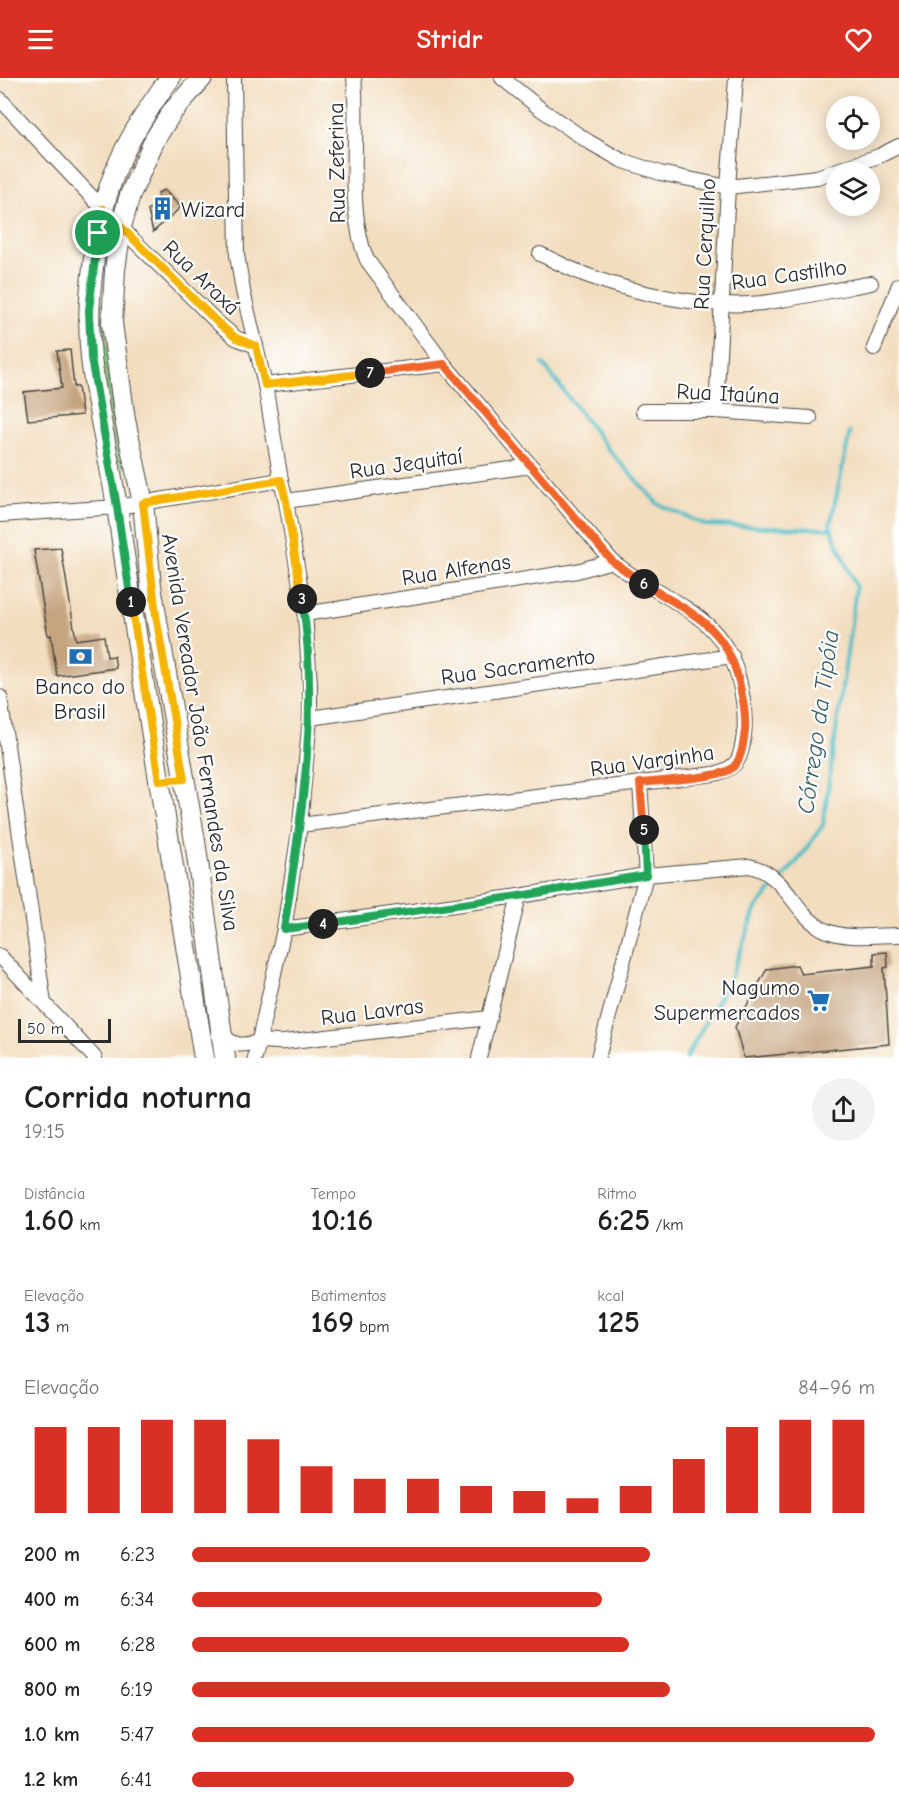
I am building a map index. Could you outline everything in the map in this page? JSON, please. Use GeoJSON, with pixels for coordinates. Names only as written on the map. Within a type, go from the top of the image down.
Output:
{"type":"FeatureCollection","features":[{"type":"Feature","properties":{"kind":"main road"},"geometry":{"type":"LineString","coordinates":[[170,78],[137,125],[120,156],[110,183],[98,233],[90,292],[91,358],[117,507],[204,1058]]}},
{"type":"Feature","properties":{"kind":"main road","name":"Avenida Vereador João Fernandes da Silva"},"geometry":{"type":"LineString","coordinates":[[202,78],[172,112],[155,140],[130,195],[121,227],[112,306],[113,341],[125,420],[143,503],[151,586],[195,841],[225,1058]]}},
{"type":"Feature","properties":{"kind":"main road"},"geometry":{"type":"LineString","coordinates":[[159,781],[184,779]]}},
{"type":"Feature","properties":{"kind":"street"},"geometry":{"type":"LineString","coordinates":[[234,78],[237,255],[249,324],[265,385],[286,501],[305,614],[310,684],[310,718],[300,825],[284,929],[255,1058]]}},
{"type":"Feature","properties":{"kind":"street","name":"Rua Zeferina"},"geometry":{"type":"LineString","coordinates":[[354,78],[356,218],[360,242],[367,260],[444,364]]}},
{"type":"Feature","properties":{"kind":"street"},"geometry":{"type":"LineString","coordinates":[[502,78],[542,111],[621,160],[660,173],[728,187],[817,177],[879,156],[899,146]]}},
{"type":"Feature","properties":{"kind":"street","name":"Rua Cerquilho"},"geometry":{"type":"LineString","coordinates":[[716,411],[736,78]]}},
{"type":"Feature","properties":{"kind":"street","name":"Rua Araxá"},"geometry":{"type":"LineString","coordinates":[[0,99],[103,209],[218,323],[236,338],[256,346]]}},
{"type":"Feature","properties":{"kind":"street","name":"Rua Castilho"},"geometry":{"type":"LineString","coordinates":[[540,254],[586,275],[662,297],[722,304],[760,303],[871,283]]}},
{"type":"Feature","properties":{"kind":"street"},"geometry":{"type":"LineString","coordinates":[[874,348],[899,285]]}},
{"type":"Feature","properties":{"kind":"street"},"geometry":{"type":"LineString","coordinates":[[265,385],[444,364]]}},
{"type":"Feature","properties":{"kind":"street","name":"Rua Varginha"},"geometry":{"type":"LineString","coordinates":[[300,825],[714,774],[730,770],[738,761],[746,722],[739,677],[732,656],[719,636],[685,608],[628,574],[612,561],[444,364]]}},
{"type":"Feature","properties":{"kind":"street","name":"Rua Itaúna"},"geometry":{"type":"LineString","coordinates":[[643,411],[716,411],[810,418]]}},
{"type":"Feature","properties":{"kind":"street","name":"Rua Jequitaí"},"geometry":{"type":"LineString","coordinates":[[286,501],[531,466]]}},
{"type":"Feature","properties":{"kind":"street"},"geometry":{"type":"LineString","coordinates":[[0,515],[117,507],[281,480]]}},
{"type":"Feature","properties":{"kind":"street","name":"Rua Alfenas"},"geometry":{"type":"LineString","coordinates":[[305,614],[577,571],[612,561]]}},
{"type":"Feature","properties":{"kind":"street","name":"Rua Sacramento"},"geometry":{"type":"LineString","coordinates":[[310,718],[732,656]]}},
{"type":"Feature","properties":{"kind":"street"},"geometry":{"type":"LineString","coordinates":[[0,697],[44,1003]]}},
{"type":"Feature","properties":{"kind":"street"},"geometry":{"type":"LineString","coordinates":[[598,1058],[646,875],[640,783]]}},
{"type":"Feature","properties":{"kind":"street"},"geometry":{"type":"LineString","coordinates":[[284,929],[519,896],[646,875],[749,866],[761,868],[769,873],[786,889],[812,922],[827,931],[843,935],[899,935]]}},
{"type":"Feature","properties":{"kind":"street"},"geometry":{"type":"LineString","coordinates":[[478,1058],[519,896]]}},
{"type":"Feature","properties":{"kind":"street"},"geometry":{"type":"LineString","coordinates":[[0,956],[95,1058]]}},
{"type":"Feature","properties":{"kind":"street","name":"Rua Lavras"},"geometry":{"type":"LineString","coordinates":[[222,1034],[227,1040],[243,1046],[260,1042],[284,1042],[489,1017]]}},
{"type":"Feature","properties":{"kind":"green space"},"geometry":{"type":"Polygon","coordinates":[[[102,303],[124,469],[118,470],[95,307],[102,303]]]}},
{"type":"Feature","properties":{"kind":"building","name":"Wizard"},"geometry":{"type":"Polygon","coordinates":[[[164,190],[181,207],[153,232],[148,211],[157,202],[158,193],[164,190]]]}},
{"type":"Feature","properties":{"kind":"building"},"geometry":{"type":"Polygon","coordinates":[[[70,350],[74,387],[78,387],[82,415],[28,420],[24,392],[62,388],[57,351],[70,350]]]}},
{"type":"Feature","properties":{"kind":"building"},"geometry":{"type":"Polygon","coordinates":[[[61,548],[76,640],[104,636],[107,657],[114,656],[116,668],[57,676],[34,550],[61,548]]]}},
{"type":"Feature","properties":{"kind":"building","name":"Nagumo Supermercados"},"geometry":{"type":"Polygon","coordinates":[[[887,952],[888,967],[884,968],[889,1044],[744,1058],[735,1027],[767,969],[797,965],[801,974],[874,966],[874,953],[887,952]]]}},
{"type":"Feature","properties":{"kind":"waterway"},"geometry":{"type":"LineString","coordinates":[[543,364],[608,449],[658,504],[706,525],[832,529]]}},
{"type":"Feature","properties":{"kind":"waterway","name":"Córrego da Tipóia"},"geometry":{"type":"LineString","coordinates":[[686,1058],[731,976],[756,908],[800,858],[823,825],[856,588],[830,526],[850,432]]}},
{"type":"Feature","properties":{"kind":"place","name":"Wizard"},"geometry":{"type":"Point","coordinates":[163,209]}},
{"type":"Feature","properties":{"kind":"place","name":"Banco do Brasil"},"geometry":{"type":"Point","coordinates":[80,657]}},
{"type":"Feature","properties":{"kind":"place","name":"Nagumo Supermercados"},"geometry":{"type":"Point","coordinates":[818,1000]}},
{"type":"Feature","properties":{"kind":"route"},"geometry":{"type":"LineString","coordinates":[[103,209],[218,323],[236,338],[256,346],[265,385],[444,364],[612,561],[628,574],[685,608],[719,636],[732,656],[739,677],[746,722],[742,748],[738,761],[730,770],[640,783],[647,861],[646,875],[519,896],[284,929],[307,764],[310,684],[305,614],[281,480],[143,503],[151,586],[184,779],[159,781],[117,507],[91,358],[89,310],[98,233],[103,209]]}}]}
